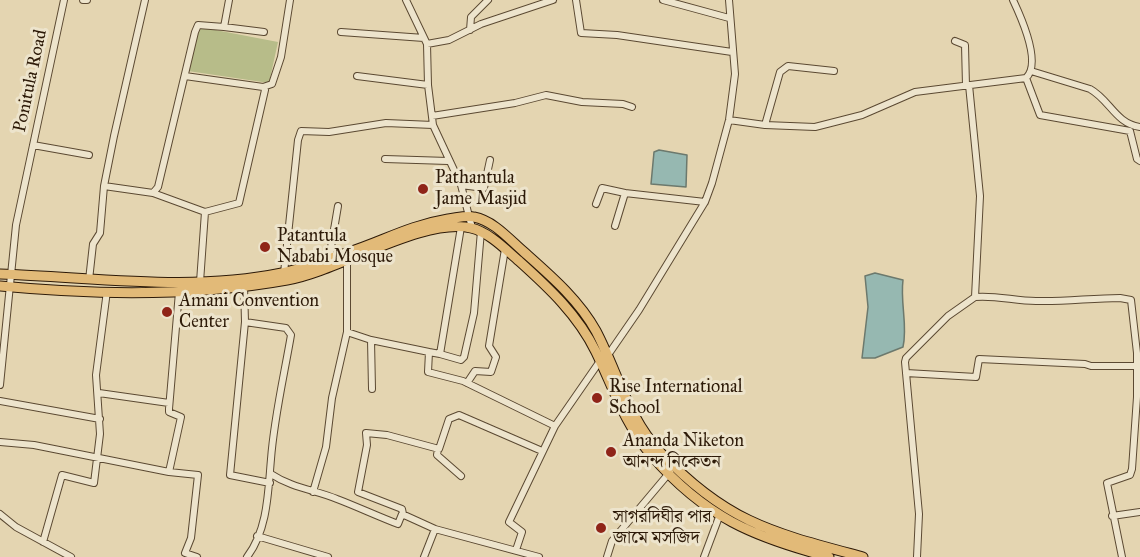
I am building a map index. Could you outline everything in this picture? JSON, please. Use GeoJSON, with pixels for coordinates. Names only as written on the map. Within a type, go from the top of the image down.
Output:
{"type":"FeatureCollection","features":[{"type":"Feature","properties":{"kind":"main road"},"geometry":{"type":"LineString","coordinates":[[4,286],[179,292],[244,283],[291,280],[347,261],[365,250],[425,223],[468,216],[483,220],[500,230],[552,277],[582,309],[632,413],[672,470],[719,517],[747,531],[829,557]]}},
{"type":"Feature","properties":{"kind":"main road"},"geometry":{"type":"LineString","coordinates":[[4,275],[140,282],[244,283],[442,227],[461,226],[477,230],[505,249],[571,312],[604,358]]}},
{"type":"Feature","properties":{"kind":"main road"},"geometry":{"type":"LineString","coordinates":[[140,282],[140,292]]}},
{"type":"Feature","properties":{"kind":"main road"},"geometry":{"type":"LineString","coordinates":[[672,470],[723,508],[752,523],[785,536],[863,557]]}},
{"type":"Feature","properties":{"kind":"street","name":"Ponitula Road"},"geometry":{"type":"LineString","coordinates":[[0,385],[4,275],[64,0]]}},
{"type":"Feature","properties":{"kind":"street"},"geometry":{"type":"LineString","coordinates":[[89,280],[93,244],[100,233],[104,186],[145,0]]}},
{"type":"Feature","properties":{"kind":"street"},"geometry":{"type":"LineString","coordinates":[[224,27],[229,0]]}},
{"type":"Feature","properties":{"kind":"street"},"geometry":{"type":"LineString","coordinates":[[185,76],[263,87],[272,84],[281,57],[290,0]]}},
{"type":"Feature","properties":{"kind":"street"},"geometry":{"type":"LineString","coordinates":[[347,332],[371,340],[461,360],[464,357],[474,313],[477,230],[468,216],[461,185],[433,125],[426,41],[406,0]]}},
{"type":"Feature","properties":{"kind":"street"},"geometry":{"type":"LineString","coordinates":[[470,30],[471,17],[488,0]]}},
{"type":"Feature","properties":{"kind":"street"},"geometry":{"type":"LineString","coordinates":[[341,32],[426,41],[449,40],[553,0]]}},
{"type":"Feature","properties":{"kind":"street"},"geometry":{"type":"LineString","coordinates":[[576,0],[581,33],[627,36],[732,52]]}},
{"type":"Feature","properties":{"kind":"street"},"geometry":{"type":"LineString","coordinates":[[663,0],[729,18]]}},
{"type":"Feature","properties":{"kind":"street"},"geometry":{"type":"LineString","coordinates":[[516,550],[522,531],[508,522],[555,426],[639,310],[705,202],[729,120],[735,74],[729,0]]}},
{"type":"Feature","properties":{"kind":"street"},"geometry":{"type":"LineString","coordinates":[[729,120],[765,125],[815,127],[862,115],[915,92],[1026,78],[1031,71],[1031,54],[1026,31],[1013,0]]}},
{"type":"Feature","properties":{"kind":"street"},"geometry":{"type":"LineString","coordinates":[[153,193],[163,175],[198,25],[264,32]]}},
{"type":"Feature","properties":{"kind":"street"},"geometry":{"type":"LineString","coordinates":[[955,41],[965,45],[980,196],[975,297]]}},
{"type":"Feature","properties":{"kind":"street"},"geometry":{"type":"LineString","coordinates":[[765,125],[780,72],[788,66],[834,70]]}},
{"type":"Feature","properties":{"kind":"street"},"geometry":{"type":"LineString","coordinates":[[1031,71],[1097,93],[1109,109],[1129,128],[1137,159],[1140,160]]}},
{"type":"Feature","properties":{"kind":"street"},"geometry":{"type":"LineString","coordinates":[[357,76],[428,85]]}},
{"type":"Feature","properties":{"kind":"street"},"geometry":{"type":"LineString","coordinates":[[1026,78],[1040,115],[1129,128],[1140,127]]}},
{"type":"Feature","properties":{"kind":"street"},"geometry":{"type":"LineString","coordinates":[[104,186],[153,193],[205,212],[239,203],[265,90]]}},
{"type":"Feature","properties":{"kind":"street"},"geometry":{"type":"LineString","coordinates":[[432,116],[515,103],[546,95],[582,102],[623,104],[632,107]]}},
{"type":"Feature","properties":{"kind":"street"},"geometry":{"type":"LineString","coordinates":[[284,273],[298,140],[301,131],[329,132],[386,123],[433,125]]}},
{"type":"Feature","properties":{"kind":"street"},"geometry":{"type":"LineString","coordinates":[[33,145],[88,156]]}},
{"type":"Feature","properties":{"kind":"street"},"geometry":{"type":"LineString","coordinates":[[385,159],[448,161]]}},
{"type":"Feature","properties":{"kind":"street"},"geometry":{"type":"LineString","coordinates":[[461,185],[484,188],[490,160]]}},
{"type":"Feature","properties":{"kind":"street"},"geometry":{"type":"LineString","coordinates":[[596,204],[602,188],[624,193],[705,202]]}},
{"type":"Feature","properties":{"kind":"street"},"geometry":{"type":"LineString","coordinates":[[615,226],[624,193]]}},
{"type":"Feature","properties":{"kind":"street"},"geometry":{"type":"LineString","coordinates":[[329,259],[338,206]]}},
{"type":"Feature","properties":{"kind":"street"},"geometry":{"type":"LineString","coordinates":[[200,282],[205,212]]}},
{"type":"Feature","properties":{"kind":"street"},"geometry":{"type":"LineString","coordinates":[[440,354],[461,226]]}},
{"type":"Feature","properties":{"kind":"street"},"geometry":{"type":"LineString","coordinates":[[467,383],[476,371],[491,372],[496,357],[489,346],[505,249]]}},
{"type":"Feature","properties":{"kind":"street"},"geometry":{"type":"LineString","coordinates":[[313,492],[326,447],[332,398],[347,332],[347,261]]}},
{"type":"Feature","properties":{"kind":"street"},"geometry":{"type":"LineString","coordinates":[[244,283],[245,322],[230,475],[270,483]]}},
{"type":"Feature","properties":{"kind":"street"},"geometry":{"type":"LineString","coordinates":[[43,542],[62,475],[94,483],[99,458],[100,419],[96,375],[107,291]]}},
{"type":"Feature","properties":{"kind":"street"},"geometry":{"type":"LineString","coordinates":[[169,472],[181,417],[169,412],[179,292]]}},
{"type":"Feature","properties":{"kind":"street"},"geometry":{"type":"LineString","coordinates":[[917,557],[919,514],[906,358],[948,316],[975,297],[994,295],[1018,301],[1039,302],[1129,298],[1138,366],[1132,469],[1130,475],[1107,481],[1112,516],[1122,557]]}},
{"type":"Feature","properties":{"kind":"street"},"geometry":{"type":"LineString","coordinates":[[245,322],[290,330],[271,461],[269,500],[258,536],[248,557]]}},
{"type":"Feature","properties":{"kind":"street"},"geometry":{"type":"LineString","coordinates":[[371,340],[372,389]]}},
{"type":"Feature","properties":{"kind":"street"},"geometry":{"type":"LineString","coordinates":[[429,352],[428,372],[467,383],[555,426]]}},
{"type":"Feature","properties":{"kind":"street"},"geometry":{"type":"LineString","coordinates":[[906,373],[976,377],[979,359],[1138,366]]}},
{"type":"Feature","properties":{"kind":"street"},"geometry":{"type":"LineString","coordinates":[[99,393],[169,403]]}},
{"type":"Feature","properties":{"kind":"street"},"geometry":{"type":"LineString","coordinates":[[0,401],[100,419]]}},
{"type":"Feature","properties":{"kind":"street"},"geometry":{"type":"LineString","coordinates":[[461,476],[437,455],[449,418],[455,415],[542,451]]}},
{"type":"Feature","properties":{"kind":"street"},"geometry":{"type":"LineString","coordinates":[[271,474],[286,484],[398,524],[403,514],[402,509],[358,492],[367,444],[366,433],[387,435],[438,449]]}},
{"type":"Feature","properties":{"kind":"street"},"geometry":{"type":"LineString","coordinates":[[0,442],[45,447],[169,472],[198,475],[191,538],[185,554],[197,557]]}},
{"type":"Feature","properties":{"kind":"street"},"geometry":{"type":"LineString","coordinates":[[607,557],[612,541],[672,470]]}},
{"type":"Feature","properties":{"kind":"street"},"geometry":{"type":"LineString","coordinates":[[1112,516],[1140,512]]}},
{"type":"Feature","properties":{"kind":"street"},"geometry":{"type":"LineString","coordinates":[[0,514],[58,554],[71,557]]}},
{"type":"Feature","properties":{"kind":"street"},"geometry":{"type":"LineString","coordinates":[[403,514],[435,529],[539,557]]}},
{"type":"Feature","properties":{"kind":"street"},"geometry":{"type":"LineString","coordinates":[[704,557],[719,517]]}},
{"type":"Feature","properties":{"kind":"street"},"geometry":{"type":"LineString","coordinates":[[424,557],[435,529]]}},
{"type":"Feature","properties":{"kind":"street"},"geometry":{"type":"LineString","coordinates":[[258,536],[328,557]]}},
{"type":"Feature","properties":{"kind":"green space"},"geometry":{"type":"Polygon","coordinates":[[[200,27],[278,42],[269,83],[188,71],[200,27]]]}},
{"type":"Feature","properties":{"kind":"water"},"geometry":{"type":"Polygon","coordinates":[[[659,150],[687,155],[686,187],[651,184],[654,152],[659,150]]]}},
{"type":"Feature","properties":{"kind":"water"},"geometry":{"type":"Polygon","coordinates":[[[875,273],[903,280],[903,347],[875,358],[862,358],[868,307],[865,276],[875,273]]]}},
{"type":"Feature","properties":{"kind":"place","name":"Pathantula Jame Masjid"},"geometry":{"type":"Point","coordinates":[423,189]}},
{"type":"Feature","properties":{"kind":"place","name":"Patantula Nababi Mosque"},"geometry":{"type":"Point","coordinates":[265,247]}},
{"type":"Feature","properties":{"kind":"place","name":"Amani Convention Center"},"geometry":{"type":"Point","coordinates":[167,312]}},
{"type":"Feature","properties":{"kind":"place","name":"Rise International School"},"geometry":{"type":"Point","coordinates":[597,398]}},
{"type":"Feature","properties":{"kind":"place","name":"Ananda Niketon আনন্দ নিকেতন"},"geometry":{"type":"Point","coordinates":[611,452]}},
{"type":"Feature","properties":{"kind":"place","name":"সাগরদিঘীর পার জামে মসজিদ"},"geometry":{"type":"Point","coordinates":[601,528]}}]}
